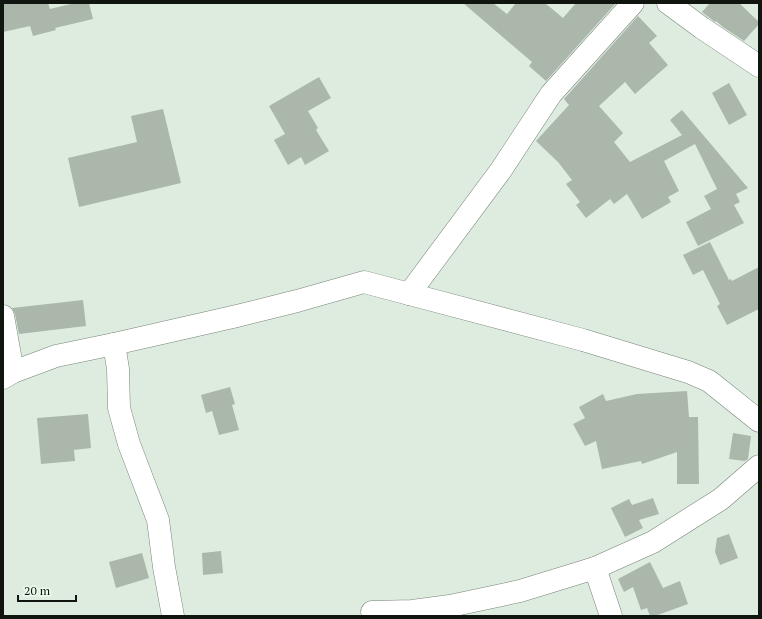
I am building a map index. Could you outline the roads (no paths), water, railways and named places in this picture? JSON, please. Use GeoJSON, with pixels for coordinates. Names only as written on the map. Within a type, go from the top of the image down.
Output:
{"type":"FeatureCollection","features":[{"type":"Feature","properties":{"kind":"street"},"geometry":{"type":"LineString","coordinates":[[409,294],[501,170],[551,94],[633,3]]}},
{"type":"Feature","properties":{"kind":"street"},"geometry":{"type":"LineString","coordinates":[[668,3],[702,28],[759,66]]}},
{"type":"Feature","properties":{"kind":"street"},"geometry":{"type":"LineString","coordinates":[[3,316],[8,375],[56,356],[297,302],[364,282],[583,340],[688,372],[709,381],[759,421]]}},
{"type":"Feature","properties":{"kind":"street"},"geometry":{"type":"LineString","coordinates":[[114,344],[118,369],[119,408],[129,444],[158,520],[164,567],[173,616]]}},
{"type":"Feature","properties":{"kind":"street"},"geometry":{"type":"LineString","coordinates":[[372,612],[412,611],[450,606],[520,591],[595,568],[653,542],[703,511],[721,499],[759,466]]}},
{"type":"Feature","properties":{"kind":"street"},"geometry":{"type":"LineString","coordinates":[[595,568],[611,616]]}}]}
